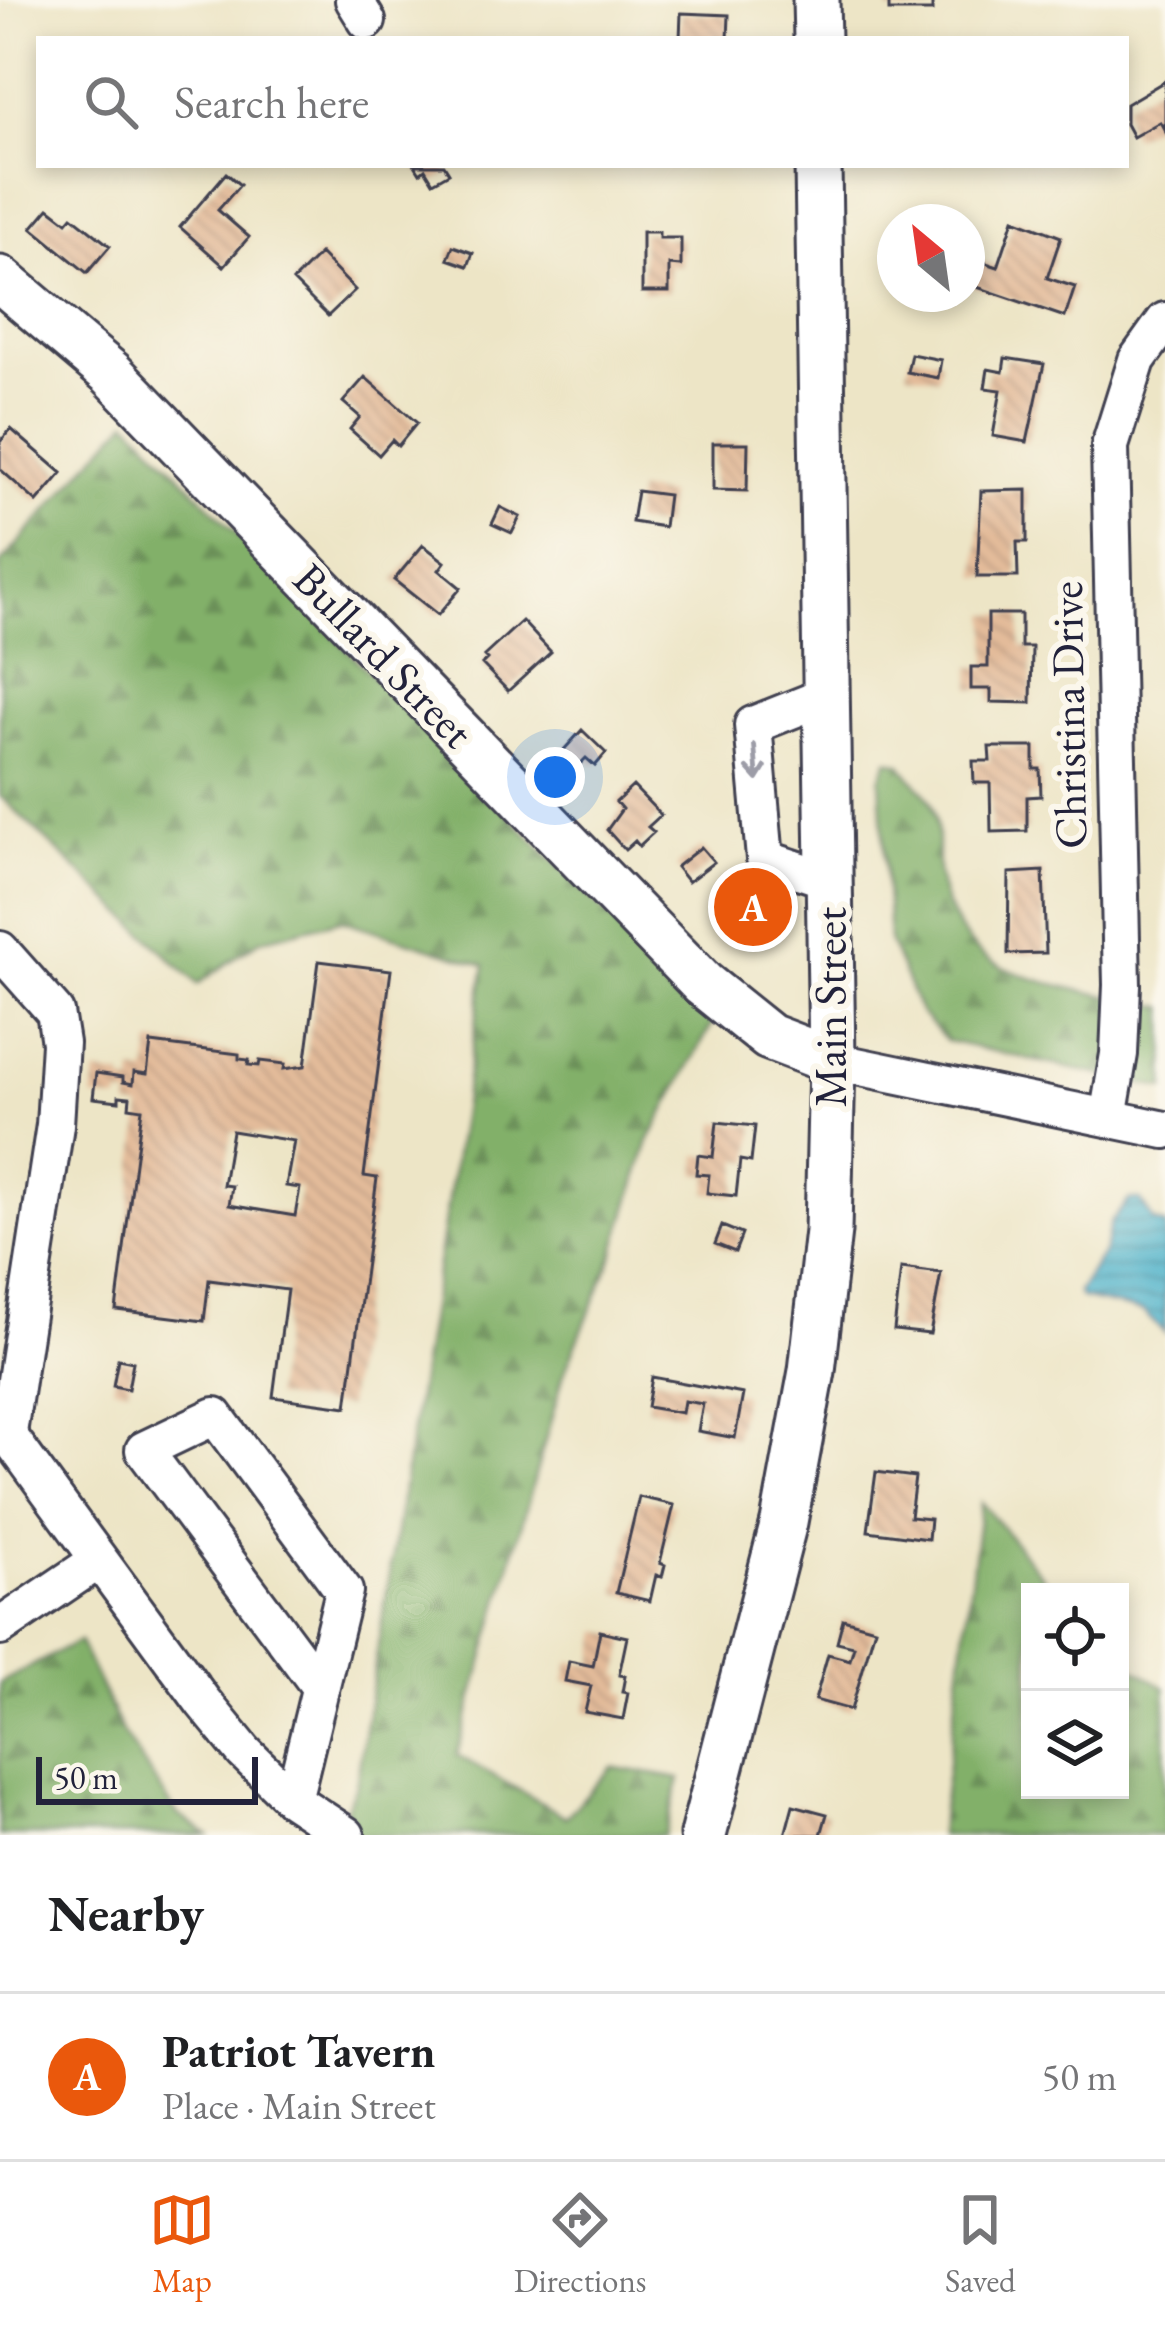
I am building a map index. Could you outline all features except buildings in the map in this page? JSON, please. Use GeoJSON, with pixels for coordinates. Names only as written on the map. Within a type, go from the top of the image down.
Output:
{"type":"FeatureCollection","features":[{"type":"Feature","properties":{"kind":"main road"},"geometry":{"type":"LineString","coordinates":[[816,0],[817,36]]}},
{"type":"Feature","properties":{"kind":"main road","name":"Main Street"},"geometry":{"type":"LineString","coordinates":[[703,1835],[801,1441],[828,1232],[832,1061],[818,168]]}},
{"type":"Feature","properties":{"kind":"main road","name":"Bullard Street"},"geometry":{"type":"LineString","coordinates":[[0,279],[110,373],[703,984],[769,1037],[832,1061]]}},
{"type":"Feature","properties":{"kind":"street","name":"Christina Drive"},"geometry":{"type":"LineString","coordinates":[[1108,1118],[1119,1054],[1122,985],[1110,446],[1137,360],[1165,321]]}},
{"type":"Feature","properties":{"kind":"street"},"geometry":{"type":"LineString","coordinates":[[826,696],[753,725],[765,860],[829,880]]}},
{"type":"Feature","properties":{"kind":"street"},"geometry":{"type":"LineString","coordinates":[[0,950],[55,1012],[60,1043],[55,1125],[4,1429],[202,1702],[244,1752],[293,1800],[346,1835]]}},
{"type":"Feature","properties":{"kind":"street"},"geometry":{"type":"LineString","coordinates":[[832,1061],[1165,1130]]}},
{"type":"Feature","properties":{"kind":"street"},"geometry":{"type":"LineString","coordinates":[[293,1800],[344,1591],[214,1416],[144,1450],[320,1687]]}},
{"type":"Feature","properties":{"kind":"street"},"geometry":{"type":"LineString","coordinates":[[0,1628],[99,1560]]}},
{"type":"Feature","properties":{"kind":"green space"},"geometry":{"type":"Polygon","coordinates":[[[128,420],[394,699],[713,1022],[649,1141],[613,1256],[564,1373],[457,1755],[566,1817],[612,1767],[680,1779],[664,1835],[333,1835],[356,1786],[485,965],[341,920],[260,940],[198,984],[0,796],[0,564],[128,420]]]}},
{"type":"Feature","properties":{"kind":"green space"},"geometry":{"type":"Polygon","coordinates":[[[888,760],[901,764],[931,802],[938,831],[940,885],[967,939],[987,958],[1026,976],[1165,1007],[1165,1089],[946,1041],[920,1012],[889,940],[880,779],[888,760]]]}},
{"type":"Feature","properties":{"kind":"green space"},"geometry":{"type":"Polygon","coordinates":[[[981,1502],[1048,1583],[1021,1583],[1021,1799],[1129,1799],[1129,1665],[1165,1687],[1165,1835],[939,1835],[981,1502]]]}},
{"type":"Feature","properties":{"kind":"green space"},"geometry":{"type":"Polygon","coordinates":[[[79,1641],[122,1732],[177,1814],[208,1835],[0,1835],[0,1683],[79,1641]]]}},
{"type":"Feature","properties":{"kind":"water"},"geometry":{"type":"Polygon","coordinates":[[[1129,1200],[1140,1200],[1154,1221],[1165,1225],[1165,1333],[1142,1311],[1081,1298],[1078,1292],[1104,1251],[1111,1222],[1129,1200]]]}},
{"type":"Feature","properties":{"kind":"place","name":"Patriot Tavern"},"geometry":{"type":"Point","coordinates":[753,907]}}]}
